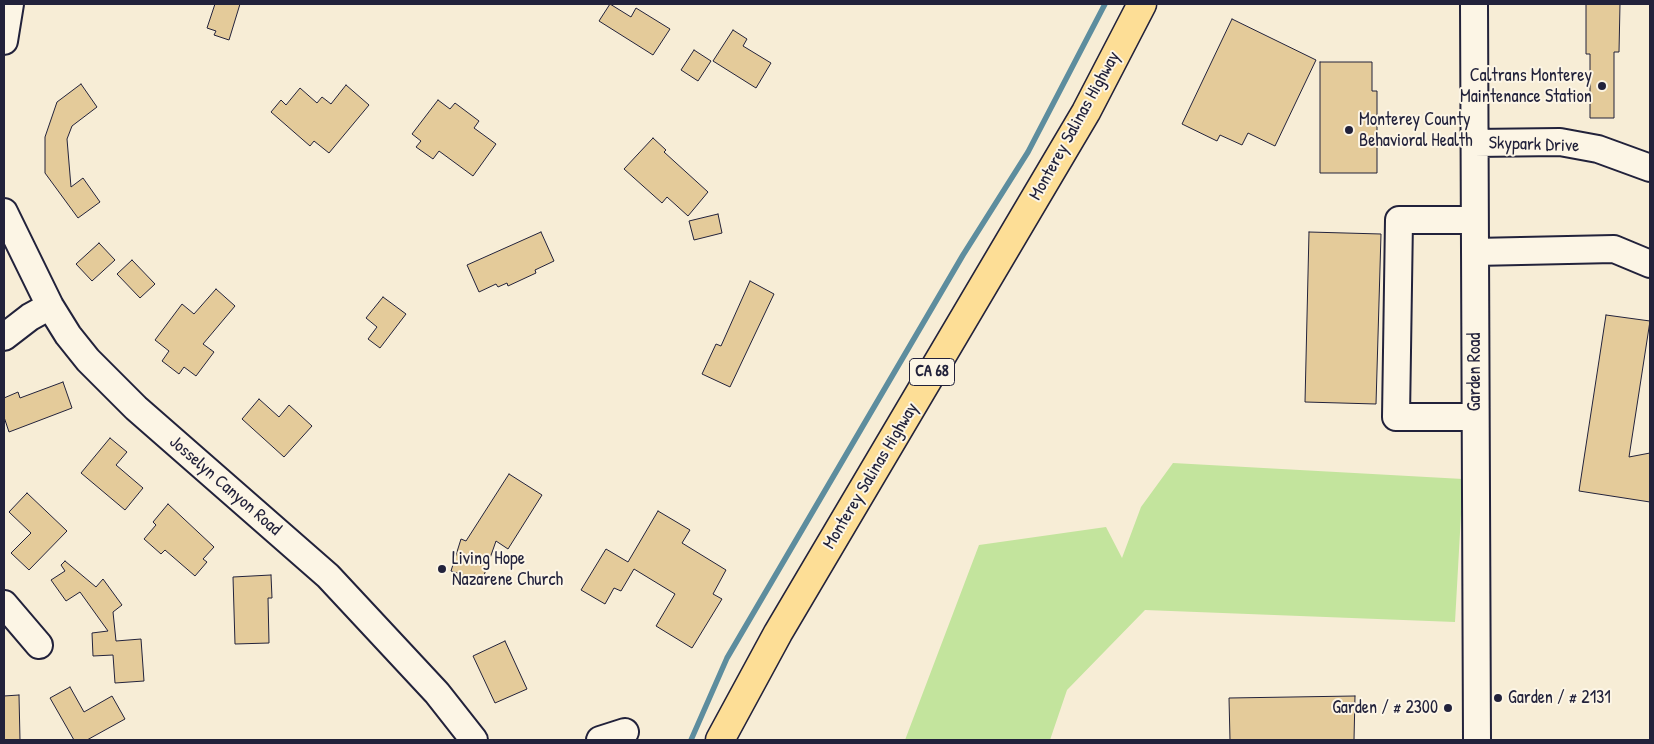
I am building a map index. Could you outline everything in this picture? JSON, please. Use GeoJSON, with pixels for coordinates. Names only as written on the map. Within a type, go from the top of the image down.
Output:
{"type":"FeatureCollection","features":[{"type":"Feature","properties":{"kind":"highway","name":"Monterey Salinas Highway"},"geometry":{"type":"LineString","coordinates":[[720,740],[782,625],[1086,112],[1142,4]]}},
{"type":"Feature","properties":{"kind":"street"},"geometry":{"type":"LineString","coordinates":[[4,41],[10,4]]}},
{"type":"Feature","properties":{"kind":"street","name":"Garden Road"},"geometry":{"type":"LineString","coordinates":[[1474,4],[1477,740]]}},
{"type":"Feature","properties":{"kind":"street","name":"Skypark Drive"},"geometry":{"type":"LineString","coordinates":[[1474,143],[1560,142],[1598,148],[1650,168]]}},
{"type":"Feature","properties":{"kind":"street","name":"Josselyn Canyon Road"},"geometry":{"type":"LineString","coordinates":[[4,212],[50,306],[68,335],[88,360],[136,408],[328,576],[437,693],[474,740]]}},
{"type":"Feature","properties":{"kind":"street"},"geometry":{"type":"LineString","coordinates":[[1474,220],[1399,220],[1396,417],[1475,417]]}},
{"type":"Feature","properties":{"kind":"street"},"geometry":{"type":"LineString","coordinates":[[1475,252],[1614,249],[1650,264]]}},
{"type":"Feature","properties":{"kind":"street"},"geometry":{"type":"LineString","coordinates":[[4,337],[30,316],[50,306]]}},
{"type":"Feature","properties":{"kind":"street"},"geometry":{"type":"LineString","coordinates":[[4,604],[39,645]]}},
{"type":"Feature","properties":{"kind":"street"},"geometry":{"type":"LineString","coordinates":[[600,740],[625,732]]}},
{"type":"Feature","properties":{"kind":"green space"},"geometry":{"type":"Polygon","coordinates":[[[1173,463],[1463,479],[1455,622],[1145,610],[1067,690],[1050,740],[905,740],[979,545],[1106,527],[1122,558],[1141,507],[1173,463]]]}},
{"type":"Feature","properties":{"kind":"building"},"geometry":{"type":"Polygon","coordinates":[[[215,4],[240,4],[229,40],[214,35],[216,31],[207,28],[215,4]]]}},
{"type":"Feature","properties":{"kind":"building"},"geometry":{"type":"Polygon","coordinates":[[[610,4],[631,17],[636,8],[670,29],[653,55],[599,21],[610,4]]]}},
{"type":"Feature","properties":{"kind":"building","name":"Caltrans Monterey Maintenance Station"},"geometry":{"type":"Polygon","coordinates":[[[1586,4],[1620,4],[1619,52],[1614,52],[1614,118],[1590,118],[1590,54],[1586,54],[1586,4]]]}},
{"type":"Feature","properties":{"kind":"building"},"geometry":{"type":"Polygon","coordinates":[[[1232,19],[1316,60],[1275,146],[1248,133],[1242,145],[1220,135],[1217,141],[1182,124],[1232,19]]]}},
{"type":"Feature","properties":{"kind":"building"},"geometry":{"type":"Polygon","coordinates":[[[733,30],[747,39],[743,46],[771,63],[756,88],[713,61],[733,30]]]}},
{"type":"Feature","properties":{"kind":"building"},"geometry":{"type":"Polygon","coordinates":[[[694,50],[711,61],[698,81],[681,70],[694,50]]]}},
{"type":"Feature","properties":{"kind":"building","name":"Monterey County Behavioral Health"},"geometry":{"type":"Polygon","coordinates":[[[1320,62],[1372,62],[1372,91],[1377,91],[1377,173],[1320,173],[1320,62]]]}},
{"type":"Feature","properties":{"kind":"building"},"geometry":{"type":"Polygon","coordinates":[[[81,84],[97,107],[72,126],[67,139],[71,187],[83,178],[100,202],[78,218],[45,173],[45,137],[57,102],[81,84]]]}},
{"type":"Feature","properties":{"kind":"building"},"geometry":{"type":"Polygon","coordinates":[[[346,85],[369,105],[329,153],[314,141],[310,146],[271,112],[281,100],[286,105],[300,88],[317,103],[322,97],[331,104],[346,85]]]}},
{"type":"Feature","properties":{"kind":"building"},"geometry":{"type":"Polygon","coordinates":[[[438,100],[450,109],[455,103],[479,121],[474,128],[496,144],[473,176],[439,151],[433,159],[416,147],[421,141],[412,134],[438,100]]]}},
{"type":"Feature","properties":{"kind":"building"},"geometry":{"type":"Polygon","coordinates":[[[653,138],[666,150],[664,152],[708,192],[688,216],[667,197],[662,203],[624,169],[653,138]]]}},
{"type":"Feature","properties":{"kind":"building"},"geometry":{"type":"Polygon","coordinates":[[[718,214],[722,233],[694,240],[689,221],[718,214]]]}},
{"type":"Feature","properties":{"kind":"building"},"geometry":{"type":"Polygon","coordinates":[[[541,232],[554,261],[535,270],[536,273],[508,286],[507,283],[498,287],[496,284],[479,292],[467,265],[541,232]]]}},
{"type":"Feature","properties":{"kind":"building"},"geometry":{"type":"Polygon","coordinates":[[[1309,232],[1381,234],[1376,404],[1305,402],[1309,232]]]}},
{"type":"Feature","properties":{"kind":"building"},"geometry":{"type":"Polygon","coordinates":[[[99,243],[115,260],[92,281],[76,264],[99,243]]]}},
{"type":"Feature","properties":{"kind":"building"},"geometry":{"type":"Polygon","coordinates":[[[132,260],[155,284],[140,298],[117,274],[132,260]]]}},
{"type":"Feature","properties":{"kind":"building"},"geometry":{"type":"Polygon","coordinates":[[[750,281],[774,294],[730,387],[702,374],[716,344],[721,346],[750,281]]]}},
{"type":"Feature","properties":{"kind":"building"},"geometry":{"type":"Polygon","coordinates":[[[216,289],[235,306],[203,344],[214,352],[196,376],[184,367],[179,374],[162,361],[169,351],[155,340],[182,304],[194,314],[216,289]]]}},
{"type":"Feature","properties":{"kind":"building"},"geometry":{"type":"Polygon","coordinates":[[[383,297],[406,314],[380,348],[368,339],[377,327],[366,318],[383,297]]]}},
{"type":"Feature","properties":{"kind":"building"},"geometry":{"type":"Polygon","coordinates":[[[1606,315],[1650,321],[1629,457],[1650,453],[1650,502],[1579,491],[1606,315]]]}},
{"type":"Feature","properties":{"kind":"building"},"geometry":{"type":"Polygon","coordinates":[[[63,382],[72,408],[9,432],[4,417],[4,398],[18,392],[20,398],[63,382]]]}},
{"type":"Feature","properties":{"kind":"building"},"geometry":{"type":"Polygon","coordinates":[[[259,399],[279,417],[289,405],[312,426],[284,457],[242,419],[259,399]]]}},
{"type":"Feature","properties":{"kind":"building"},"geometry":{"type":"Polygon","coordinates":[[[110,438],[127,452],[116,465],[143,488],[125,510],[81,473],[110,438]]]}},
{"type":"Feature","properties":{"kind":"building"},"geometry":{"type":"Polygon","coordinates":[[[509,474],[542,495],[508,549],[496,541],[482,581],[451,571],[461,539],[466,541],[509,474]]]}},
{"type":"Feature","properties":{"kind":"building"},"geometry":{"type":"Polygon","coordinates":[[[27,493],[67,531],[29,570],[11,553],[31,533],[9,512],[27,493]]]}},
{"type":"Feature","properties":{"kind":"building"},"geometry":{"type":"Polygon","coordinates":[[[168,504],[214,547],[203,559],[207,562],[195,576],[165,550],[161,554],[144,539],[156,525],[153,522],[168,504]]]}},
{"type":"Feature","properties":{"kind":"building"},"geometry":{"type":"Polygon","coordinates":[[[658,511],[690,530],[682,543],[726,570],[713,594],[722,599],[692,648],[656,626],[675,594],[634,569],[621,591],[614,588],[605,604],[581,590],[606,549],[628,562],[658,511]]]}},
{"type":"Feature","properties":{"kind":"building"},"geometry":{"type":"Polygon","coordinates":[[[65,561],[96,587],[103,579],[122,605],[113,612],[116,641],[141,639],[144,681],[115,683],[113,655],[93,656],[92,633],[108,631],[80,592],[66,601],[51,580],[65,571],[61,565],[65,561]]]}},
{"type":"Feature","properties":{"kind":"building"},"geometry":{"type":"Polygon","coordinates":[[[271,575],[272,598],[268,598],[269,643],[235,644],[233,577],[271,575]]]}},
{"type":"Feature","properties":{"kind":"building"},"geometry":{"type":"Polygon","coordinates":[[[505,641],[527,689],[495,703],[473,656],[505,641]]]}},
{"type":"Feature","properties":{"kind":"building"},"geometry":{"type":"Polygon","coordinates":[[[70,687],[84,712],[112,696],[125,719],[87,740],[74,740],[50,698],[70,687]]]}},
{"type":"Feature","properties":{"kind":"building"},"geometry":{"type":"Polygon","coordinates":[[[19,695],[20,740],[4,740],[4,696],[19,695]]]}},
{"type":"Feature","properties":{"kind":"building"},"geometry":{"type":"Polygon","coordinates":[[[1355,696],[1354,740],[1230,740],[1229,698],[1355,696]]]}},
{"type":"Feature","properties":{"kind":"waterway"},"geometry":{"type":"LineString","coordinates":[[691,740],[727,658],[963,255],[1028,152],[1105,4]]}},
{"type":"Feature","properties":{"kind":"place","name":"Caltrans Monterey Maintenance Station"},"geometry":{"type":"Point","coordinates":[1602,86]}},
{"type":"Feature","properties":{"kind":"place","name":"Monterey County Behavioral Health"},"geometry":{"type":"Point","coordinates":[1349,130]}},
{"type":"Feature","properties":{"kind":"place","name":"Living Hope Nazarene Church"},"geometry":{"type":"Point","coordinates":[442,569]}},
{"type":"Feature","properties":{"kind":"place","name":"Garden / # 2131"},"geometry":{"type":"Point","coordinates":[1498,698]}},
{"type":"Feature","properties":{"kind":"place","name":"Garden / # 2300"},"geometry":{"type":"Point","coordinates":[1448,708]}}]}
